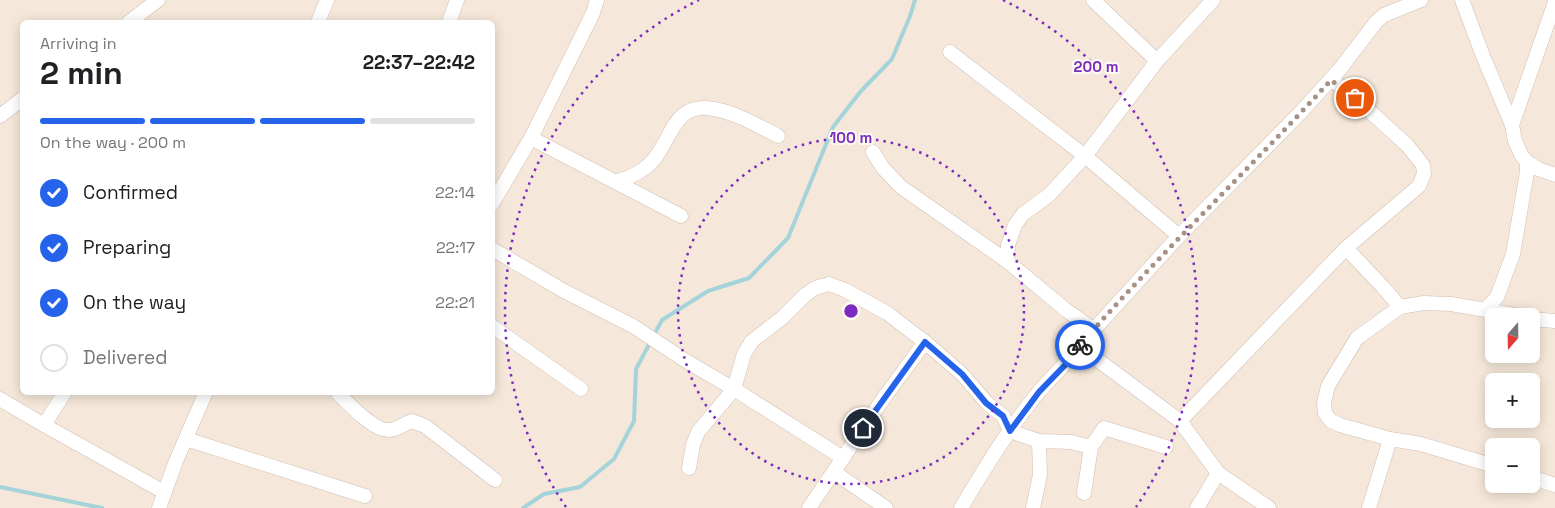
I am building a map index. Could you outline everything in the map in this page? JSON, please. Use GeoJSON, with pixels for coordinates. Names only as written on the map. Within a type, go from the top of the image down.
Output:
{"type":"FeatureCollection","features":[{"type":"Feature","properties":{"kind":"street"},"geometry":{"type":"LineString","coordinates":[[132,20],[158,0]]}},
{"type":"Feature","properties":{"kind":"street"},"geometry":{"type":"LineString","coordinates":[[319,20],[327,0]]}},
{"type":"Feature","properties":{"kind":"street"},"geometry":{"type":"LineString","coordinates":[[450,20],[457,0]]}},
{"type":"Feature","properties":{"kind":"street"},"geometry":{"type":"LineString","coordinates":[[495,199],[531,138],[593,13],[597,0]]}},
{"type":"Feature","properties":{"kind":"street"},"geometry":{"type":"LineString","coordinates":[[1093,0],[1157,61]]}},
{"type":"Feature","properties":{"kind":"street"},"geometry":{"type":"LineString","coordinates":[[1007,261],[1008,245],[1015,225],[1023,214],[1048,195],[1085,156],[1157,61],[1213,0]]}},
{"type":"Feature","properties":{"kind":"street"},"geometry":{"type":"LineString","coordinates":[[961,508],[1010,431],[1039,392],[1068,362],[1093,329],[1179,236],[1272,143],[1331,80],[1380,18],[1421,0]]}},
{"type":"Feature","properties":{"kind":"street"},"geometry":{"type":"LineString","coordinates":[[1462,0],[1512,124],[1515,141],[1522,156],[1527,162],[1538,169],[1555,176]]}},
{"type":"Feature","properties":{"kind":"street"},"geometry":{"type":"LineString","coordinates":[[1512,124],[1555,2]]}},
{"type":"Feature","properties":{"kind":"street"},"geometry":{"type":"LineString","coordinates":[[950,52],[1085,156],[1179,236]]}},
{"type":"Feature","properties":{"kind":"street"},"geometry":{"type":"LineString","coordinates":[[1180,421],[1346,248],[1419,186],[1424,174],[1423,165],[1407,145],[1355,98],[1331,80]]}},
{"type":"Feature","properties":{"kind":"street"},"geometry":{"type":"LineString","coordinates":[[0,116],[20,101]]}},
{"type":"Feature","properties":{"kind":"street"},"geometry":{"type":"LineString","coordinates":[[617,181],[632,177],[645,169],[655,158],[681,115],[694,108],[714,109],[731,114],[778,136]]}},
{"type":"Feature","properties":{"kind":"street"},"geometry":{"type":"LineString","coordinates":[[531,138],[617,181],[681,216]]}},
{"type":"Feature","properties":{"kind":"street"},"geometry":{"type":"LineString","coordinates":[[873,152],[882,168],[901,187],[1007,261],[1066,310],[1093,329]]}},
{"type":"Feature","properties":{"kind":"street"},"geometry":{"type":"LineString","coordinates":[[1487,308],[1498,298],[1513,254],[1527,172],[1527,162]]}},
{"type":"Feature","properties":{"kind":"street"},"geometry":{"type":"LineString","coordinates":[[1346,248],[1400,307]]}},
{"type":"Feature","properties":{"kind":"street"},"geometry":{"type":"LineString","coordinates":[[495,251],[564,292],[633,326],[843,458]]}},
{"type":"Feature","properties":{"kind":"street"},"geometry":{"type":"LineString","coordinates":[[689,468],[693,445],[698,432],[734,389],[744,354],[752,341],[782,318],[805,295],[823,285],[836,286],[874,305],[925,342],[962,374],[986,403],[1003,416],[1010,431],[1039,441],[1071,442],[1091,447]]}},
{"type":"Feature","properties":{"kind":"street"},"geometry":{"type":"LineString","coordinates":[[1485,309],[1451,304],[1424,303],[1400,307],[1357,338],[1328,386],[1324,403],[1325,413],[1331,421],[1390,439],[1421,444],[1485,463]]}},
{"type":"Feature","properties":{"kind":"street"},"geometry":{"type":"LineString","coordinates":[[1540,320],[1555,321]]}},
{"type":"Feature","properties":{"kind":"street"},"geometry":{"type":"LineString","coordinates":[[495,328],[582,390]]}},
{"type":"Feature","properties":{"kind":"street"},"geometry":{"type":"LineString","coordinates":[[809,508],[883,399],[925,342]]}},
{"type":"Feature","properties":{"kind":"street"},"geometry":{"type":"LineString","coordinates":[[1079,346],[1180,421],[1218,472],[1269,508]]}},
{"type":"Feature","properties":{"kind":"street"},"geometry":{"type":"LineString","coordinates":[[44,425],[63,395]]}},
{"type":"Feature","properties":{"kind":"street"},"geometry":{"type":"LineString","coordinates":[[0,399],[44,425],[161,501],[205,395]]}},
{"type":"Feature","properties":{"kind":"street"},"geometry":{"type":"LineString","coordinates":[[340,395],[366,420],[384,430],[392,430],[412,421],[425,426],[495,480]]}},
{"type":"Feature","properties":{"kind":"street"},"geometry":{"type":"LineString","coordinates":[[1084,492],[1091,447],[1104,428],[1166,447]]}},
{"type":"Feature","properties":{"kind":"street"},"geometry":{"type":"LineString","coordinates":[[186,439],[365,496]]}},
{"type":"Feature","properties":{"kind":"street"},"geometry":{"type":"LineString","coordinates":[[1369,508],[1390,439]]}},
{"type":"Feature","properties":{"kind":"street"},"geometry":{"type":"LineString","coordinates":[[1033,508],[1040,476],[1039,441]]}},
{"type":"Feature","properties":{"kind":"street"},"geometry":{"type":"LineString","coordinates":[[834,472],[886,508]]}},
{"type":"Feature","properties":{"kind":"street"},"geometry":{"type":"LineString","coordinates":[[1197,508],[1218,472]]}},
{"type":"Feature","properties":{"kind":"street"},"geometry":{"type":"LineString","coordinates":[[1540,480],[1555,485]]}},
{"type":"Feature","properties":{"kind":"shaded area"},"geometry":{"type":"Polygon","coordinates":[[[0,0],[1555,0],[1555,508],[0,508],[0,0]]]}},
{"type":"Feature","properties":{"kind":"waterway"},"geometry":{"type":"LineString","coordinates":[[523,508],[544,494],[580,487],[614,459],[634,421],[636,369],[662,320],[708,291],[749,278],[788,238],[833,127],[861,91],[892,59],[915,0]]}},
{"type":"Feature","properties":{"kind":"waterway"},"geometry":{"type":"LineString","coordinates":[[0,487],[102,508]]}},
{"type":"Feature","properties":{"kind":"way so far"},"geometry":{"type":"LineString","coordinates":[[1080,345],[1179,236],[1272,143],[1331,80],[1355,98]]}},
{"type":"Feature","properties":{"kind":"route"},"geometry":{"type":"LineString","coordinates":[[863,428],[925,342],[962,374],[986,403],[1003,416],[1010,431],[1039,392],[1068,362],[1080,345]]}}]}
